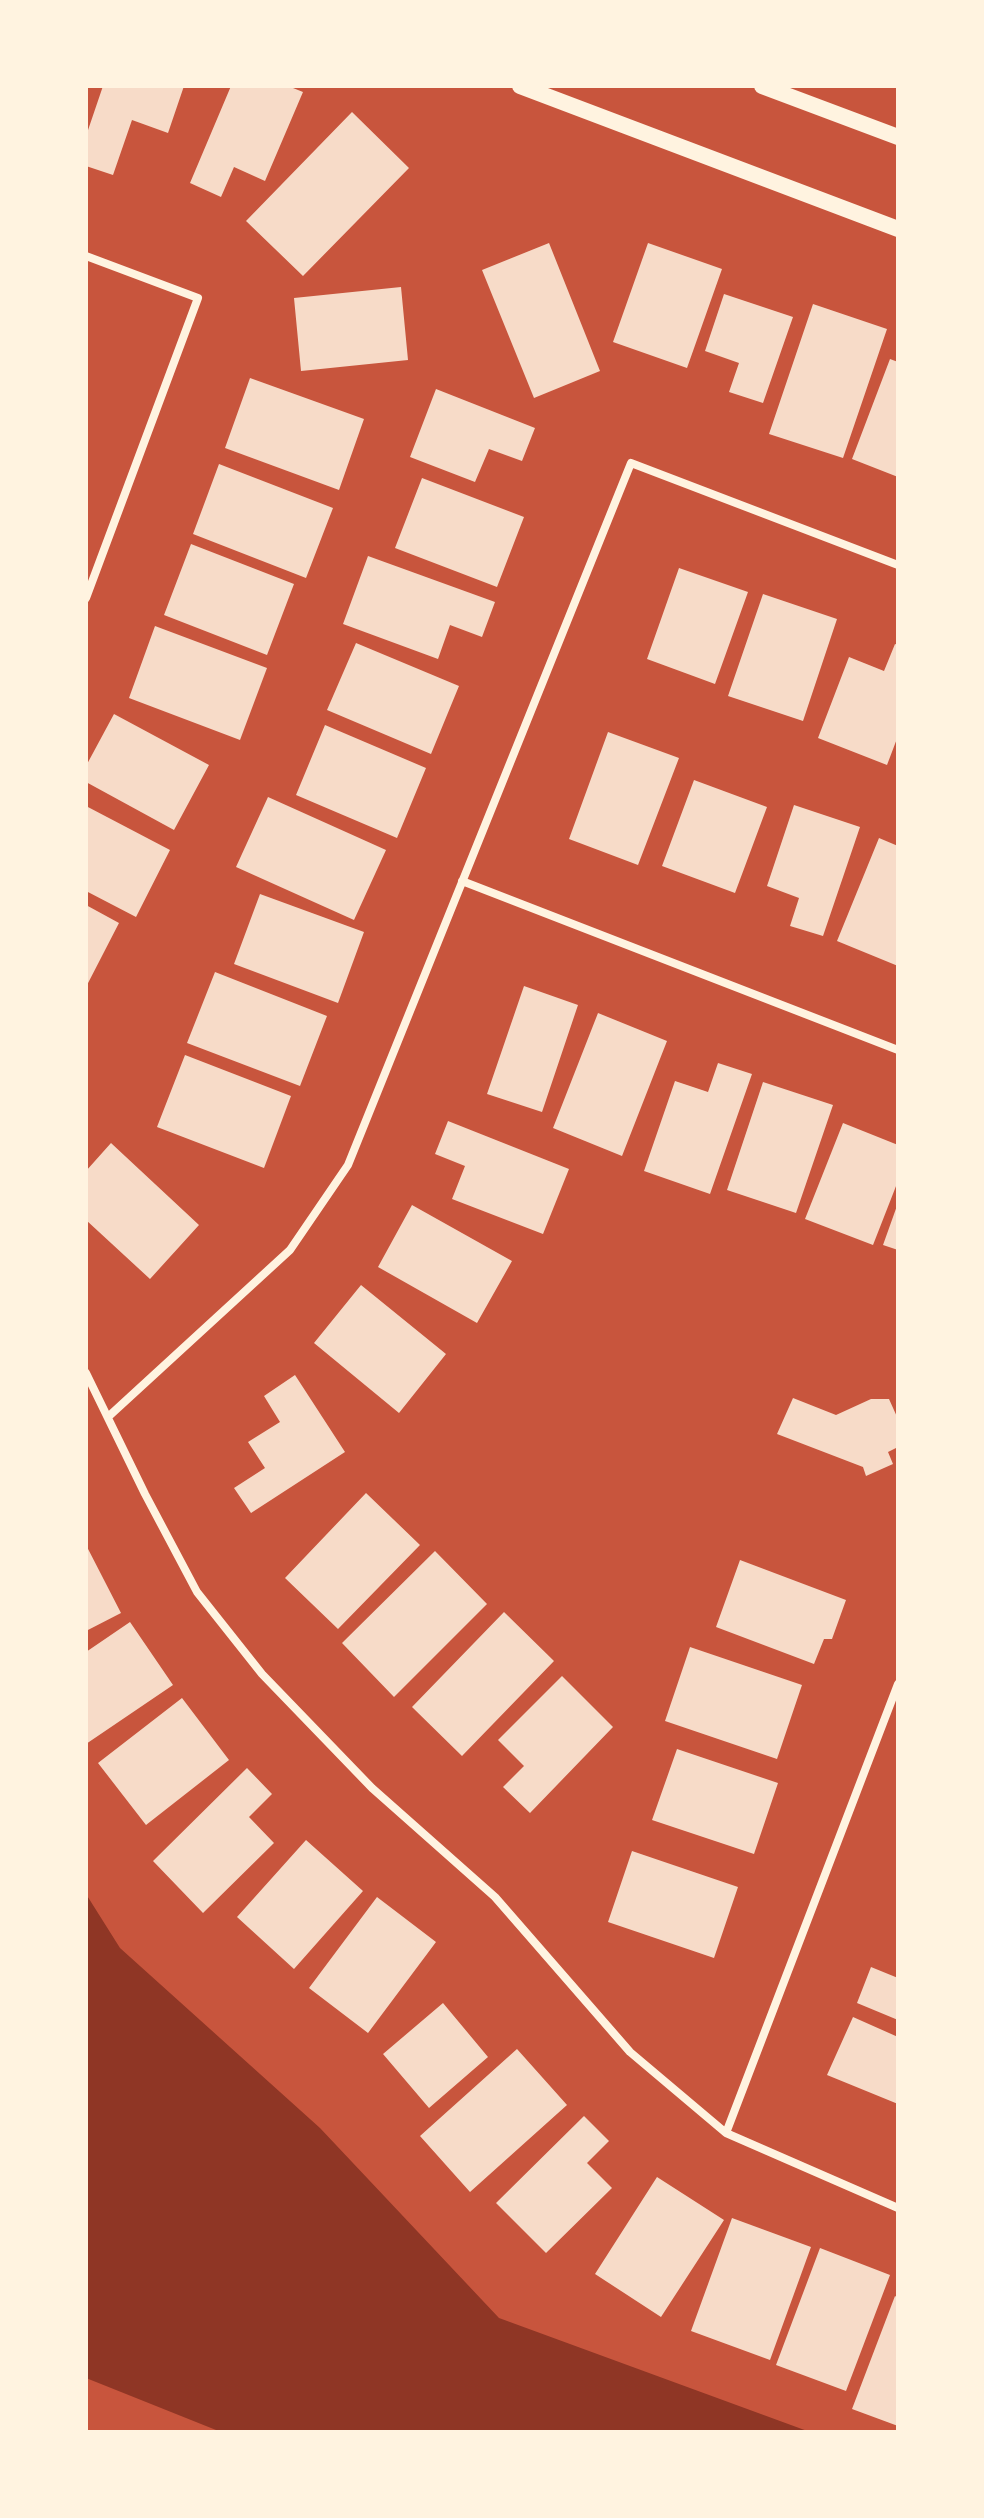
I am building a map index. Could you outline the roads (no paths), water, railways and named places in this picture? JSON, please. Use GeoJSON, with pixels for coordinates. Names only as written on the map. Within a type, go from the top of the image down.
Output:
{"type":"FeatureCollection","features":[{"type":"Feature","properties":{"kind":"main road"},"geometry":{"type":"LineString","coordinates":[[520,86],[898,229]]}},
{"type":"Feature","properties":{"kind":"main road"},"geometry":{"type":"LineString","coordinates":[[762,86],[898,137]]}},
{"type":"Feature","properties":{"kind":"street"},"geometry":{"type":"LineString","coordinates":[[86,256],[198,298],[86,598]]}},
{"type":"Feature","properties":{"kind":"street"},"geometry":{"type":"LineString","coordinates":[[108,1417],[290,1250],[348,1165],[631,463],[898,565]]}},
{"type":"Feature","properties":{"kind":"street"},"geometry":{"type":"LineString","coordinates":[[462,881],[898,1050]]}},
{"type":"Feature","properties":{"kind":"street"},"geometry":{"type":"LineString","coordinates":[[86,1373],[197,1592],[262,1674],[372,1788],[495,1897],[630,2052],[726,2133],[898,2208]]}},
{"type":"Feature","properties":{"kind":"street"},"geometry":{"type":"LineString","coordinates":[[726,2133],[898,1684]]}}]}
